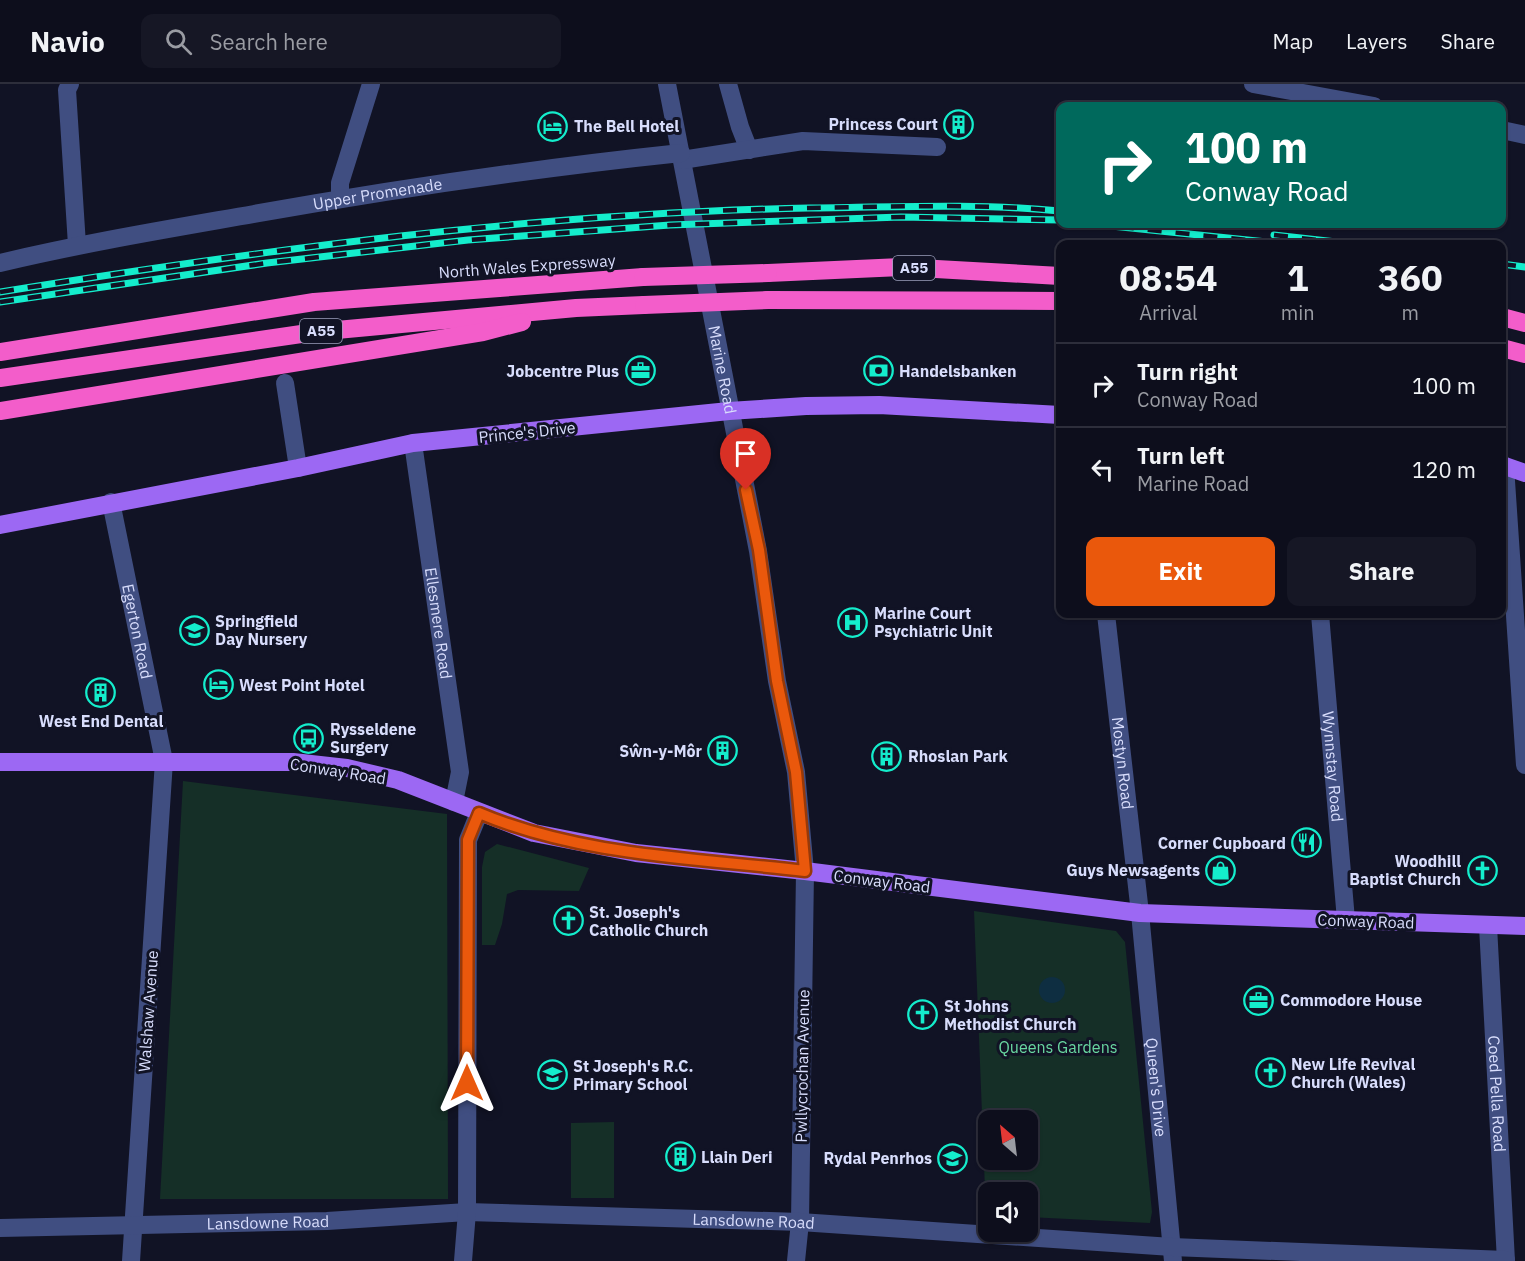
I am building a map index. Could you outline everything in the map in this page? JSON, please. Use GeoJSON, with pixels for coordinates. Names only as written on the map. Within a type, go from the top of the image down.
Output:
{"type":"FeatureCollection","features":[{"type":"Feature","properties":{"kind":"highway","name":"North Wales Expressway"},"geometry":{"type":"LineString","coordinates":[[0,352],[314,302],[643,277],[902,267],[1056,276]]}},
{"type":"Feature","properties":{"kind":"highway","name":"A55"},"geometry":{"type":"LineString","coordinates":[[0,378],[315,332],[576,308],[768,300],[1056,301]]}},
{"type":"Feature","properties":{"kind":"highway"},"geometry":{"type":"LineString","coordinates":[[0,411],[483,332],[576,308]]}},
{"type":"Feature","properties":{"kind":"highway"},"geometry":{"type":"LineString","coordinates":[[1506,319],[1525,322]]}},
{"type":"Feature","properties":{"kind":"highway"},"geometry":{"type":"LineString","coordinates":[[1506,349],[1525,354]]}},
{"type":"Feature","properties":{"kind":"main road","name":"Prince's Drive"},"geometry":{"type":"LineString","coordinates":[[0,525],[298,468],[413,443],[729,411],[879,405],[1056,415]]}},
{"type":"Feature","properties":{"kind":"main road"},"geometry":{"type":"LineString","coordinates":[[1506,466],[1525,473]]}},
{"type":"Feature","properties":{"kind":"main road","name":"Conway Road"},"geometry":{"type":"LineString","coordinates":[[0,762],[64,764],[164,761],[293,762],[347,768],[398,780],[534,833],[636,853],[805,871],[1140,913],[1525,926]]}},
{"type":"Feature","properties":{"kind":"street"},"geometry":{"type":"LineString","coordinates":[[70,84],[67,90],[77,245]]}},
{"type":"Feature","properties":{"kind":"street"},"geometry":{"type":"LineString","coordinates":[[340,199],[340,183],[371,84]]}},
{"type":"Feature","properties":{"kind":"street","name":"Marine Road"},"geometry":{"type":"LineString","coordinates":[[667,84],[729,411],[759,550],[777,681],[796,772],[805,871]]}},
{"type":"Feature","properties":{"kind":"street"},"geometry":{"type":"LineString","coordinates":[[729,84],[740,127],[749,150]]}},
{"type":"Feature","properties":{"kind":"street"},"geometry":{"type":"LineString","coordinates":[[1253,84],[1352,102]]}},
{"type":"Feature","properties":{"kind":"street"},"geometry":{"type":"LineString","coordinates":[[1506,131],[1525,135]]}},
{"type":"Feature","properties":{"kind":"street","name":"Upper Promenade"},"geometry":{"type":"LineString","coordinates":[[0,263],[77,245],[340,199],[595,162],[681,157],[749,150],[803,141],[937,147]]}},
{"type":"Feature","properties":{"kind":"street"},"geometry":{"type":"LineString","coordinates":[[285,383],[298,468]]}},
{"type":"Feature","properties":{"kind":"street","name":"Ellesmere Road"},"geometry":{"type":"LineString","coordinates":[[413,443],[460,772],[454,802]]}},
{"type":"Feature","properties":{"kind":"street","name":"Egerton Road"},"geometry":{"type":"LineString","coordinates":[[111,502],[164,761]]}},
{"type":"Feature","properties":{"kind":"street"},"geometry":{"type":"LineString","coordinates":[[1506,506],[1525,765]]}},
{"type":"Feature","properties":{"kind":"street","name":"Mostyn Road"},"geometry":{"type":"LineString","coordinates":[[1106,618],[1140,913]]}},
{"type":"Feature","properties":{"kind":"street","name":"Wynnstay Road"},"geometry":{"type":"LineString","coordinates":[[1320,618],[1346,920]]}},
{"type":"Feature","properties":{"kind":"street","name":"Walshaw Avenue"},"geometry":{"type":"LineString","coordinates":[[131,1261],[164,761]]}},
{"type":"Feature","properties":{"kind":"street"},"geometry":{"type":"LineString","coordinates":[[464,1261],[467,1212],[468,840],[479,813]]}},
{"type":"Feature","properties":{"kind":"street","name":"Pwllycrochan Avenue"},"geometry":{"type":"LineString","coordinates":[[796,1261],[800,1222],[805,871]]}},
{"type":"Feature","properties":{"kind":"street","name":"Queen's Drive"},"geometry":{"type":"LineString","coordinates":[[1140,913],[1172,1254]]}},
{"type":"Feature","properties":{"kind":"street","name":"Coed Pella Road"},"geometry":{"type":"LineString","coordinates":[[1488,926],[1506,1261]]}},
{"type":"Feature","properties":{"kind":"street","name":"Lansdowne Road"},"geometry":{"type":"LineString","coordinates":[[0,1228],[327,1221],[467,1212],[800,1222],[1172,1254],[1506,1261]]}},
{"type":"Feature","properties":{"kind":"green space"},"geometry":{"type":"Polygon","coordinates":[[[183,781],[447,814],[448,1199],[160,1199],[183,781]]]}},
{"type":"Feature","properties":{"kind":"green space"},"geometry":{"type":"Polygon","coordinates":[[[497,844],[589,868],[579,891],[518,890],[507,894],[502,924],[495,945],[482,945],[482,867],[485,852],[497,844]]]}},
{"type":"Feature","properties":{"kind":"green space","name":"Queens Gardens"},"geometry":{"type":"Polygon","coordinates":[[[974,911],[1116,931],[1125,942],[1152,1212],[1150,1223],[1038,1217],[1038,1182],[985,1182],[984,1170],[1038,1170],[1038,1110],[982,1110],[974,911]]]}},
{"type":"Feature","properties":{"kind":"green space"},"geometry":{"type":"Polygon","coordinates":[[[614,1122],[614,1198],[571,1198],[571,1123],[614,1122]]]}},
{"type":"Feature","properties":{"kind":"water"},"geometry":{"type":"Polygon","coordinates":[[[1052,977],[1061,981],[1065,990],[1061,999],[1052,1003],[1043,999],[1039,990],[1043,981],[1052,977]]]}},
{"type":"Feature","properties":{"kind":"railway"},"geometry":{"type":"LineString","coordinates":[[0,292],[302,248],[504,225],[606,217],[707,211],[903,206],[967,206],[1056,211]]}},
{"type":"Feature","properties":{"kind":"railway"},"geometry":{"type":"LineString","coordinates":[[0,302],[267,263],[468,240],[670,225],[901,217],[1056,220]]}},
{"type":"Feature","properties":{"kind":"railway"},"geometry":{"type":"LineString","coordinates":[[1131,228],[1247,240]]}},
{"type":"Feature","properties":{"kind":"railway"},"geometry":{"type":"LineString","coordinates":[[1274,235],[1318,240]]}},
{"type":"Feature","properties":{"kind":"railway"},"geometry":{"type":"LineString","coordinates":[[1506,265],[1525,267]]}},
{"type":"Feature","properties":{"kind":"place","name":"Princess Court"},"geometry":{"type":"Point","coordinates":[959,124]}},
{"type":"Feature","properties":{"kind":"place","name":"The Bell Hotel"},"geometry":{"type":"Point","coordinates":[553,126]}},
{"type":"Feature","properties":{"kind":"place","name":"Jobcentre Plus"},"geometry":{"type":"Point","coordinates":[640,371]}},
{"type":"Feature","properties":{"kind":"place","name":"Handelsbanken"},"geometry":{"type":"Point","coordinates":[878,371]}},
{"type":"Feature","properties":{"kind":"place","name":"Marine Court Psychiatric Unit"},"geometry":{"type":"Point","coordinates":[853,622]}},
{"type":"Feature","properties":{"kind":"place","name":"Springfield Day Nursery"},"geometry":{"type":"Point","coordinates":[194,630]}},
{"type":"Feature","properties":{"kind":"place","name":"West Point Hotel"},"geometry":{"type":"Point","coordinates":[218,685]}},
{"type":"Feature","properties":{"kind":"place","name":"West End Dental"},"geometry":{"type":"Point","coordinates":[101,693]}},
{"type":"Feature","properties":{"kind":"place","name":"Rysseldene Surgery"},"geometry":{"type":"Point","coordinates":[309,738]}},
{"type":"Feature","properties":{"kind":"place","name":"Sŵn-y-Môr"},"geometry":{"type":"Point","coordinates":[723,751]}},
{"type":"Feature","properties":{"kind":"place","name":"Rhoslan Park"},"geometry":{"type":"Point","coordinates":[887,756]}},
{"type":"Feature","properties":{"kind":"place","name":"Corner Cupboard"},"geometry":{"type":"Point","coordinates":[1307,843]}},
{"type":"Feature","properties":{"kind":"place","name":"Guys Newsagents"},"geometry":{"type":"Point","coordinates":[1221,870]}},
{"type":"Feature","properties":{"kind":"place","name":"Woodhill Baptist Church"},"geometry":{"type":"Point","coordinates":[1482,870]}},
{"type":"Feature","properties":{"kind":"place","name":"St. Joseph's Catholic Church"},"geometry":{"type":"Point","coordinates":[568,921]}},
{"type":"Feature","properties":{"kind":"place","name":"Commodore House"},"geometry":{"type":"Point","coordinates":[1259,1000]}},
{"type":"Feature","properties":{"kind":"place","name":"St Johns Methodist Church"},"geometry":{"type":"Point","coordinates":[923,1015]}},
{"type":"Feature","properties":{"kind":"place","name":"New Life Revival Church (Wales)"},"geometry":{"type":"Point","coordinates":[1270,1073]}},
{"type":"Feature","properties":{"kind":"place","name":"St Joseph's R.C. Primary School"},"geometry":{"type":"Point","coordinates":[552,1075]}},
{"type":"Feature","properties":{"kind":"place","name":"Llain Deri"},"geometry":{"type":"Point","coordinates":[680,1157]}},
{"type":"Feature","properties":{"kind":"place","name":"Rydal Penrhos"},"geometry":{"type":"Point","coordinates":[953,1158]}},
{"type":"Feature","properties":{"kind":"route"},"geometry":{"type":"LineString","coordinates":[[467,1083],[468,840],[479,813],[534,833],[579,843],[636,853],[805,871],[796,772],[777,681],[759,550],[746,490]]}}]}
